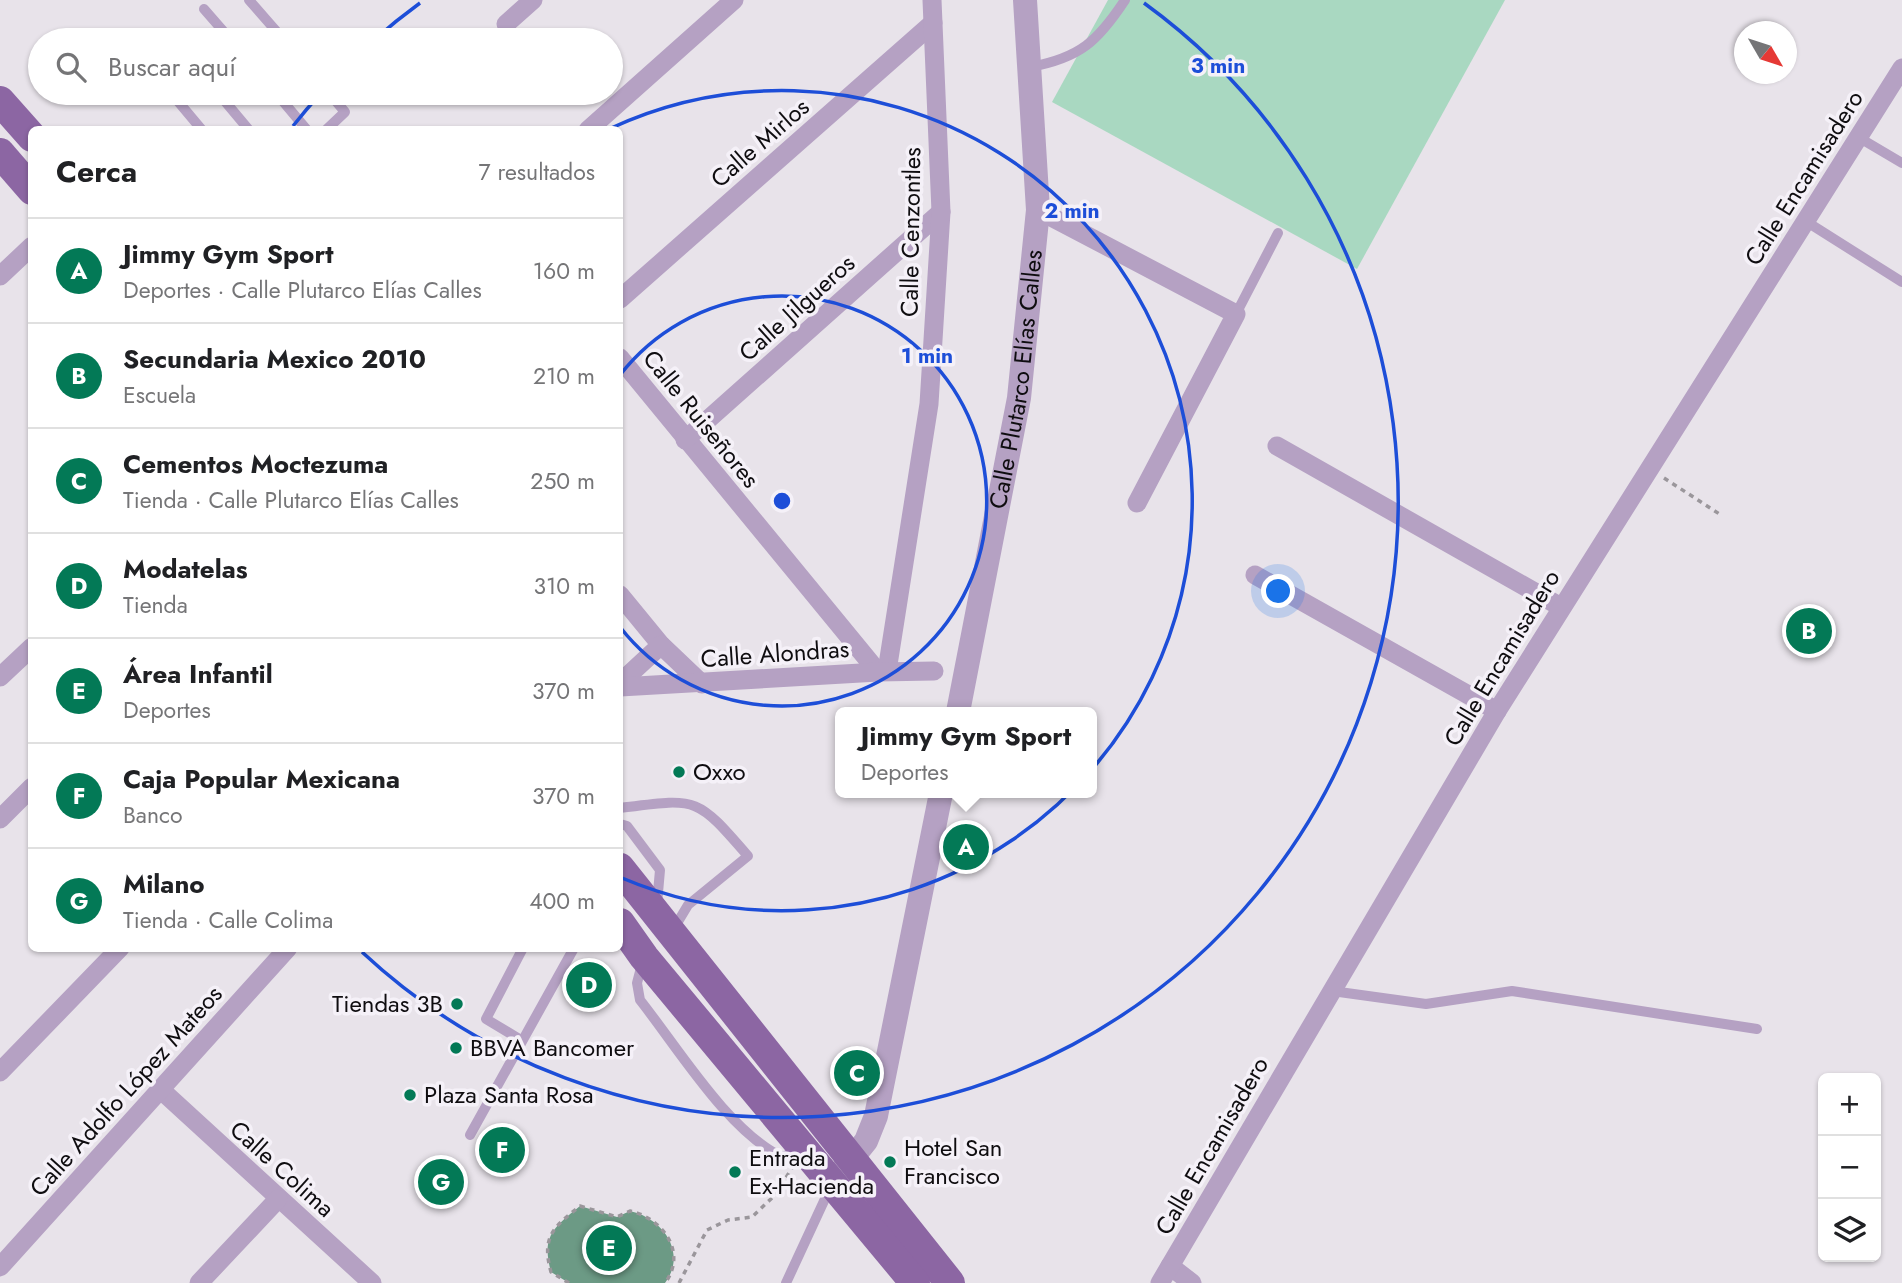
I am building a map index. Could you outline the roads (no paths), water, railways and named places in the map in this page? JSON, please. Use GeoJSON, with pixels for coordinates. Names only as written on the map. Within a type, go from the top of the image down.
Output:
{"type":"FeatureCollection","features":[{"type":"Feature","properties":{"kind":"main road"},"geometry":{"type":"LineString","coordinates":[[0,101],[28,132]]}},
{"type":"Feature","properties":{"kind":"main road"},"geometry":{"type":"LineString","coordinates":[[0,153],[28,185]]}},
{"type":"Feature","properties":{"kind":"main road"},"geometry":{"type":"LineString","coordinates":[[623,872],[950,1283]]}},
{"type":"Feature","properties":{"kind":"main road"},"geometry":{"type":"LineString","coordinates":[[623,920],[656,916]]}},
{"type":"Feature","properties":{"kind":"main road"},"geometry":{"type":"LineString","coordinates":[[623,925],[644,957],[915,1283]]}},
{"type":"Feature","properties":{"kind":"street"},"geometry":{"type":"LineString","coordinates":[[506,24],[533,0]]}},
{"type":"Feature","properties":{"kind":"street"},"geometry":{"type":"LineString","coordinates":[[623,99],[734,0]]}},
{"type":"Feature","properties":{"kind":"street","name":"Calle Cenzontles"},"geometry":{"type":"LineString","coordinates":[[882,671],[929,404],[942,212],[932,0]]}},
{"type":"Feature","properties":{"kind":"street","name":"Calle Plutarco Elías Calles"},"geometry":{"type":"LineString","coordinates":[[959,707],[1018,398],[1038,210],[1025,0]]}},
{"type":"Feature","properties":{"kind":"street","name":"Calle Mirlos"},"geometry":{"type":"LineString","coordinates":[[623,296],[933,23]]}},
{"type":"Feature","properties":{"kind":"street","name":"Calle Encamisadero"},"geometry":{"type":"LineString","coordinates":[[1165,1274],[1497,711],[1902,68]]}},
{"type":"Feature","properties":{"kind":"street"},"geometry":{"type":"LineString","coordinates":[[592,126],[616,105]]}},
{"type":"Feature","properties":{"kind":"street"},"geometry":{"type":"LineString","coordinates":[[1038,210],[1236,314],[1137,503]]}},
{"type":"Feature","properties":{"kind":"street","name":"Calle Jilgueros"},"geometry":{"type":"LineString","coordinates":[[685,440],[942,212]]}},
{"type":"Feature","properties":{"kind":"street"},"geometry":{"type":"LineString","coordinates":[[0,276],[28,250]]}},
{"type":"Feature","properties":{"kind":"street","name":"Calle Ruiseñores"},"geometry":{"type":"LineString","coordinates":[[623,362],[685,440],[882,671]]}},
{"type":"Feature","properties":{"kind":"street"},"geometry":{"type":"LineString","coordinates":[[1277,446],[1561,607]]}},
{"type":"Feature","properties":{"kind":"street"},"geometry":{"type":"LineString","coordinates":[[1255,575],[1497,711]]}},
{"type":"Feature","properties":{"kind":"street"},"geometry":{"type":"LineString","coordinates":[[623,599],[661,645],[702,684]]}},
{"type":"Feature","properties":{"kind":"street"},"geometry":{"type":"LineString","coordinates":[[623,682],[661,645]]}},
{"type":"Feature","properties":{"kind":"street"},"geometry":{"type":"LineString","coordinates":[[0,677],[28,651]]}},
{"type":"Feature","properties":{"kind":"street","name":"Calle Alondras"},"geometry":{"type":"LineString","coordinates":[[623,685],[702,684],[882,671],[934,671]]}},
{"type":"Feature","properties":{"kind":"street"},"geometry":{"type":"LineString","coordinates":[[0,819],[28,791]]}},
{"type":"Feature","properties":{"kind":"street"},"geometry":{"type":"LineString","coordinates":[[833,1182],[866,1141],[876,1116],[940,798]]}},
{"type":"Feature","properties":{"kind":"street"},"geometry":{"type":"LineString","coordinates":[[0,1072],[116,952]]}},
{"type":"Feature","properties":{"kind":"street","name":"Calle Adolfo López Mateos"},"geometry":{"type":"LineString","coordinates":[[0,1267],[285,952]]}},
{"type":"Feature","properties":{"kind":"street","name":"Calle Colima"},"geometry":{"type":"LineString","coordinates":[[160,1089],[372,1283]]}},
{"type":"Feature","properties":{"kind":"street"},"geometry":{"type":"LineString","coordinates":[[199,1283],[278,1199]]}},
{"type":"Feature","properties":{"kind":"street"},"geometry":{"type":"LineString","coordinates":[[1165,1274],[1192,1283]]}},
{"type":"Feature","properties":{"kind":"lane"},"geometry":{"type":"LineString","coordinates":[[250,0],[274,28]]}},
{"type":"Feature","properties":{"kind":"lane"},"geometry":{"type":"LineString","coordinates":[[1029,67],[1052,63],[1094,43],[1125,0]]}},
{"type":"Feature","properties":{"kind":"lane"},"geometry":{"type":"LineString","coordinates":[[204,9],[221,28]]}},
{"type":"Feature","properties":{"kind":"lane"},"geometry":{"type":"LineString","coordinates":[[181,105],[199,126]]}},
{"type":"Feature","properties":{"kind":"lane"},"geometry":{"type":"LineString","coordinates":[[228,105],[246,126]]}},
{"type":"Feature","properties":{"kind":"lane"},"geometry":{"type":"LineString","coordinates":[[286,105],[304,126]]}},
{"type":"Feature","properties":{"kind":"lane"},"geometry":{"type":"LineString","coordinates":[[330,126],[345,112],[339,105]]}},
{"type":"Feature","properties":{"kind":"lane"},"geometry":{"type":"LineString","coordinates":[[1858,137],[1902,163]]}},
{"type":"Feature","properties":{"kind":"lane"},"geometry":{"type":"LineString","coordinates":[[1807,222],[1902,282]]}},
{"type":"Feature","properties":{"kind":"lane"},"geometry":{"type":"LineString","coordinates":[[1236,314],[1278,233]]}},
{"type":"Feature","properties":{"kind":"lane"},"geometry":{"type":"LineString","coordinates":[[623,808],[671,801],[694,803],[717,820],[748,856],[688,905],[656,916],[660,870],[627,826],[623,825]]}},
{"type":"Feature","properties":{"kind":"lane"},"geometry":{"type":"LineString","coordinates":[[521,952],[486,1019],[521,1040]]}},
{"type":"Feature","properties":{"kind":"lane"},"geometry":{"type":"LineString","coordinates":[[470,1135],[572,952]]}},
{"type":"Feature","properties":{"kind":"lane"},"geometry":{"type":"LineString","coordinates":[[1332,992],[1426,1004],[1512,990],[1757,1029]]}},
{"type":"Feature","properties":{"kind":"lane"},"geometry":{"type":"LineString","coordinates":[[786,1283],[833,1182]]}},
{"type":"Feature","properties":{"kind":"place","name":"Secundaria Mexico 2010"},"geometry":{"type":"Point","coordinates":[1809,631]}},
{"type":"Feature","properties":{"kind":"place","name":"Oxxo"},"geometry":{"type":"Point","coordinates":[679,772]}},
{"type":"Feature","properties":{"kind":"place","name":"Jimmy Gym Sport"},"geometry":{"type":"Point","coordinates":[966,847]}},
{"type":"Feature","properties":{"kind":"place","name":"Modatelas"},"geometry":{"type":"Point","coordinates":[589,985]}},
{"type":"Feature","properties":{"kind":"place","name":"Tiendas 3B"},"geometry":{"type":"Point","coordinates":[457,1004]}},
{"type":"Feature","properties":{"kind":"place","name":"BBVA Bancomer"},"geometry":{"type":"Point","coordinates":[456,1048]}},
{"type":"Feature","properties":{"kind":"place","name":"Cementos Moctezuma"},"geometry":{"type":"Point","coordinates":[857,1073]}},
{"type":"Feature","properties":{"kind":"place","name":"Plaza Santa Rosa"},"geometry":{"type":"Point","coordinates":[410,1095]}},
{"type":"Feature","properties":{"kind":"place","name":"Caja Popular Mexicana"},"geometry":{"type":"Point","coordinates":[502,1150]}},
{"type":"Feature","properties":{"kind":"place","name":"Hotel San Francisco"},"geometry":{"type":"Point","coordinates":[890,1162]}},
{"type":"Feature","properties":{"kind":"place","name":"Entrada Ex-Hacienda"},"geometry":{"type":"Point","coordinates":[735,1172]}},
{"type":"Feature","properties":{"kind":"place","name":"Milano"},"geometry":{"type":"Point","coordinates":[441,1182]}},
{"type":"Feature","properties":{"kind":"place","name":"Área Infantil"},"geometry":{"type":"Point","coordinates":[609,1248]}}]}
